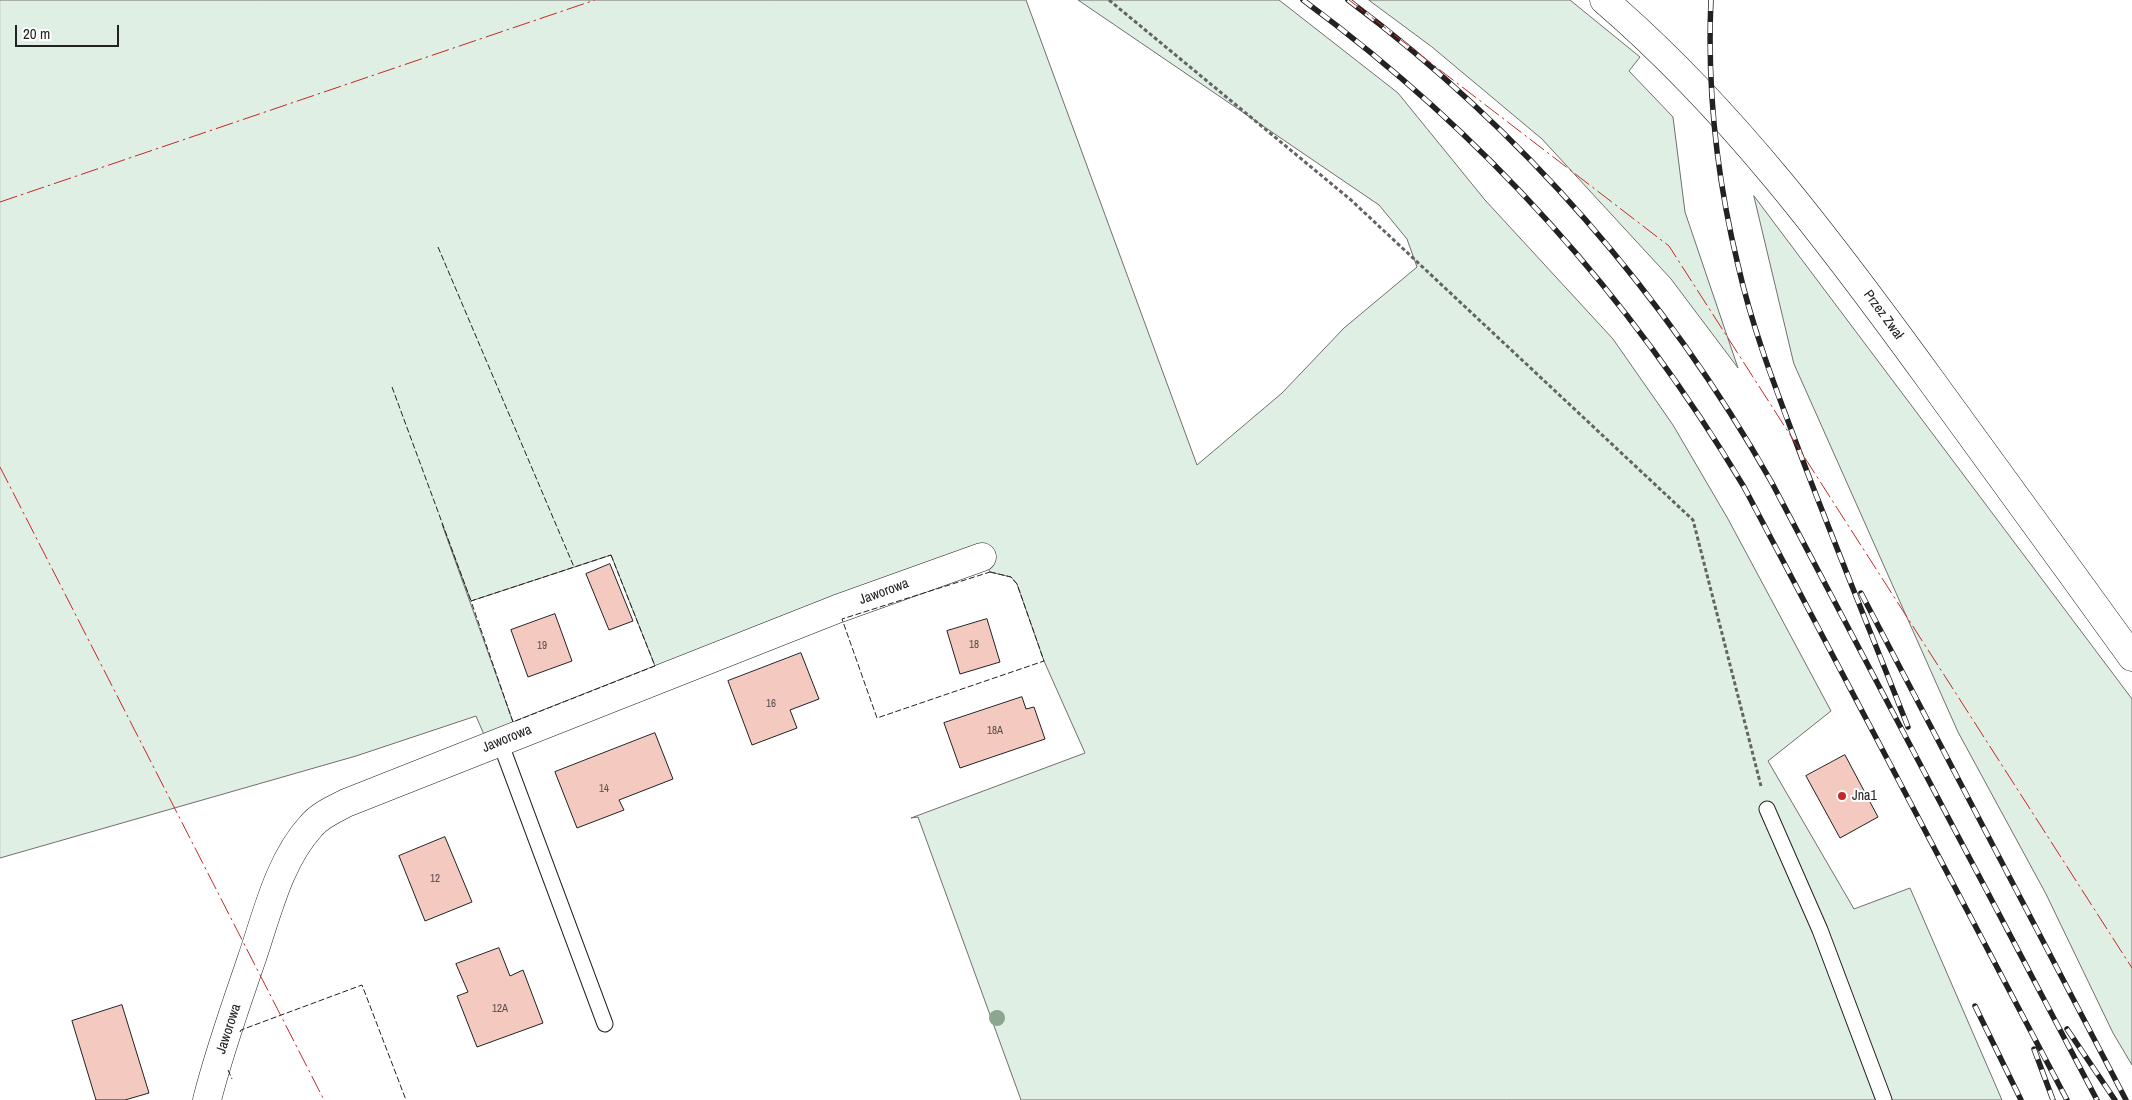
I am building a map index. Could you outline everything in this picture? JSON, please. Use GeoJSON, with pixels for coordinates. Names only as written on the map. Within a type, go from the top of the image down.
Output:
{"type":"FeatureCollection","features":[{"type":"Feature","properties":{"kind":"street","name":"Przez Zwał"},"geometry":{"type":"LineString","coordinates":[[1604,0],[1647,38],[1706,97],[1792,196],[1860,283],[2132,657]]}},
{"type":"Feature","properties":{"kind":"street","name":"Jaworowa"},"geometry":{"type":"LineString","coordinates":[[207,1100],[227,1032],[271,903],[297,844],[311,825],[326,813],[346,803],[837,609],[982,557]]}},
{"type":"Feature","properties":{"kind":"lane"},"geometry":{"type":"LineString","coordinates":[[500,742],[606,1024]]}},
{"type":"Feature","properties":{"kind":"lane"},"geometry":{"type":"LineString","coordinates":[[1766,809],[1820,930],[1884,1100]]}},
{"type":"Feature","properties":{"kind":"path"},"geometry":{"type":"LineString","coordinates":[[1109,0],[1351,200],[1692,520],[1766,809]]}},
{"type":"Feature","properties":{"kind":"green space"},"geometry":{"type":"Polygon","coordinates":[[[0,0],[1026,0],[1197,465],[1282,393],[1344,328],[1417,267],[1407,239],[1379,205],[1078,0],[1279,0],[1398,93],[1485,200],[1613,339],[1673,425],[1728,519],[1831,711],[1768,761],[1854,909],[1910,888],[2002,1100],[1021,1100],[918,817],[911,818],[1085,753],[1044,661],[1017,584],[1011,577],[990,572],[982,557],[655,666],[611,555],[471,601],[442,524],[513,722],[485,737],[476,716],[356,756],[0,858],[0,0]]]}},
{"type":"Feature","properties":{"kind":"green space"},"geometry":{"type":"Polygon","coordinates":[[[1369,0],[1570,0],[1640,57],[1629,71],[1673,117],[1685,212],[1738,368],[1671,279],[1542,139],[1432,47],[1369,0]]]}},
{"type":"Feature","properties":{"kind":"green space"},"geometry":{"type":"Polygon","coordinates":[[[1754,196],[2132,699],[2132,1065],[2113,1033],[2046,894],[1958,732],[1794,364],[1754,196]]]}},
{"type":"Feature","properties":{"kind":"building"},"geometry":{"type":"Polygon","coordinates":[[[610,564],[633,621],[609,630],[586,574],[610,564]]]}},
{"type":"Feature","properties":{"kind":"building"},"geometry":{"type":"Polygon","coordinates":[[[555,614],[572,661],[528,677],[511,630],[555,614]]]}},
{"type":"Feature","properties":{"kind":"building"},"geometry":{"type":"Polygon","coordinates":[[[987,619],[1000,662],[960,674],[947,631],[987,619]]]}},
{"type":"Feature","properties":{"kind":"building"},"geometry":{"type":"Polygon","coordinates":[[[801,653],[819,699],[790,710],[797,728],[752,745],[728,681],[801,653]]]}},
{"type":"Feature","properties":{"kind":"building"},"geometry":{"type":"Polygon","coordinates":[[[1022,697],[1026,709],[1034,707],[1045,739],[960,768],[944,723],[1022,697]]]}},
{"type":"Feature","properties":{"kind":"building"},"geometry":{"type":"Polygon","coordinates":[[[655,733],[673,779],[619,800],[624,810],[577,828],[555,772],[655,733]]]}},
{"type":"Feature","properties":{"kind":"building","name":"Jna1"},"geometry":{"type":"Polygon","coordinates":[[[1845,755],[1878,817],[1840,838],[1806,776],[1845,755]]]}},
{"type":"Feature","properties":{"kind":"building"},"geometry":{"type":"Polygon","coordinates":[[[445,837],[472,902],[425,921],[399,856],[445,837]]]}},
{"type":"Feature","properties":{"kind":"building"},"geometry":{"type":"Polygon","coordinates":[[[499,948],[510,976],[523,970],[543,1023],[477,1047],[457,996],[468,992],[456,964],[499,948]]]}},
{"type":"Feature","properties":{"kind":"building"},"geometry":{"type":"Polygon","coordinates":[[[122,1005],[149,1093],[125,1100],[96,1100],[72,1021],[122,1005]]]}},
{"type":"Feature","properties":{"kind":"railway"},"geometry":{"type":"LineString","coordinates":[[1303,0],[1369,51],[1431,105],[1491,162],[1548,221],[1602,284],[1652,349],[1700,417],[1744,487],[2067,1100]]}},
{"type":"Feature","properties":{"kind":"railway"},"geometry":{"type":"LineString","coordinates":[[1348,0],[1412,50],[1472,103],[1530,160],[1585,219],[1637,282],[1685,346],[1730,414],[1772,483],[2097,1100]]}},
{"type":"Feature","properties":{"kind":"railway"},"geometry":{"type":"LineString","coordinates":[[1711,0],[1712,100],[1715,133],[1724,200],[1744,290],[1759,340],[1785,413],[1908,727]]}},
{"type":"Feature","properties":{"kind":"railway"},"geometry":{"type":"LineString","coordinates":[[1861,593],[2126,1100]]}},
{"type":"Feature","properties":{"kind":"railway"},"geometry":{"type":"LineString","coordinates":[[1975,1006],[2021,1100]]}},
{"type":"Feature","properties":{"kind":"railway"},"geometry":{"type":"LineString","coordinates":[[2067,1029],[2115,1100]]}},
{"type":"Feature","properties":{"kind":"railway"},"geometry":{"type":"LineString","coordinates":[[2034,1049],[2053,1100]]}},
{"type":"Feature","properties":{"kind":"fence"},"geometry":{"type":"LineString","coordinates":[[438,247],[574,567]]}},
{"type":"Feature","properties":{"kind":"fence"},"geometry":{"type":"LineString","coordinates":[[392,387],[471,601]]}},
{"type":"Feature","properties":{"kind":"fence"},"geometry":{"type":"LineString","coordinates":[[611,555],[655,666],[513,722],[471,601],[611,555]]}},
{"type":"Feature","properties":{"kind":"fence"},"geometry":{"type":"LineString","coordinates":[[990,572],[1011,577],[1017,584],[1044,661],[877,718],[842,619],[990,572]]}},
{"type":"Feature","properties":{"kind":"fence"},"geometry":{"type":"LineString","coordinates":[[240,1032],[241,1030],[362,985],[406,1100]]}},
{"type":"Feature","properties":{"kind":"fence"},"geometry":{"type":"LineString","coordinates":[[228,1070],[232,1079]]}},
{"type":"Feature","properties":{"kind":"power"},"geometry":{"type":"LineString","coordinates":[[0,202],[595,0]]}},
{"type":"Feature","properties":{"kind":"power"},"geometry":{"type":"LineString","coordinates":[[1349,0],[1669,246],[2132,968]]}},
{"type":"Feature","properties":{"kind":"power"},"geometry":{"type":"LineString","coordinates":[[0,467],[324,1100]]}},
{"type":"Feature","properties":{"kind":"place","name":"Jna1"},"geometry":{"type":"Point","coordinates":[1842,796]}}]}
